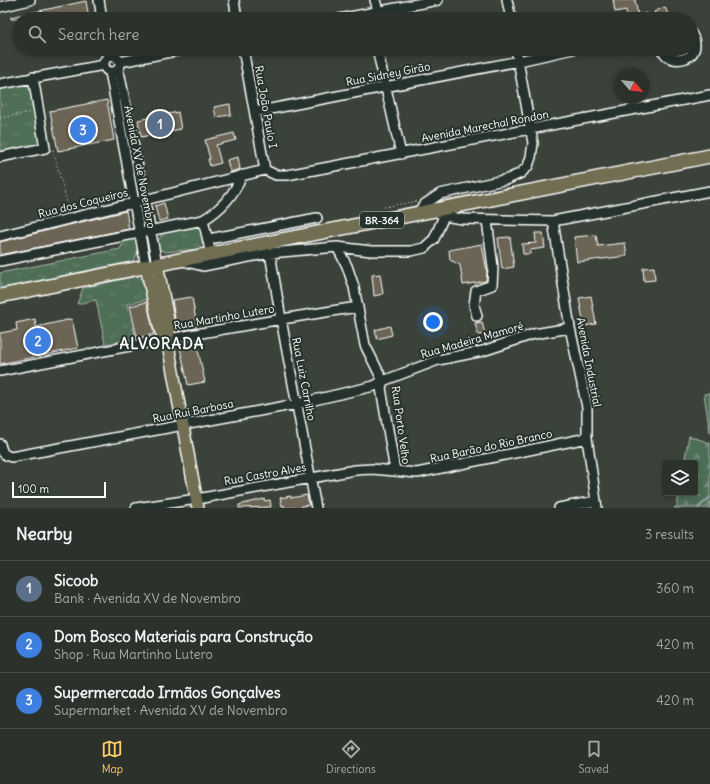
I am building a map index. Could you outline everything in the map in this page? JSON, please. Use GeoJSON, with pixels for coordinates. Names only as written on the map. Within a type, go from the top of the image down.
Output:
{"type":"FeatureCollection","features":[{"type":"Feature","properties":{"kind":"highway","name":"BR-364"},"geometry":{"type":"LineString","coordinates":[[0,296],[437,208],[710,156]]}},
{"type":"Feature","properties":{"kind":"main road"},"geometry":{"type":"LineString","coordinates":[[152,266],[170,329],[167,339],[198,503]]}},
{"type":"Feature","properties":{"kind":"street"},"geometry":{"type":"LineString","coordinates":[[0,6],[30,0]]}},
{"type":"Feature","properties":{"kind":"street"},"geometry":{"type":"LineString","coordinates":[[98,0],[101,12]]}},
{"type":"Feature","properties":{"kind":"street"},"geometry":{"type":"LineString","coordinates":[[234,0],[236,12]]}},
{"type":"Feature","properties":{"kind":"street"},"geometry":{"type":"LineString","coordinates":[[373,12],[375,0]]}},
{"type":"Feature","properties":{"kind":"street"},"geometry":{"type":"LineString","coordinates":[[382,12],[438,0]]}},
{"type":"Feature","properties":{"kind":"street"},"geometry":{"type":"LineString","coordinates":[[507,0],[510,12]]}},
{"type":"Feature","properties":{"kind":"street"},"geometry":{"type":"LineString","coordinates":[[108,56],[106,59],[113,67]]}},
{"type":"Feature","properties":{"kind":"street"},"geometry":{"type":"LineString","coordinates":[[0,84],[113,67],[158,56]]}},
{"type":"Feature","properties":{"kind":"street","name":"Rua João Paulo I"},"geometry":{"type":"LineString","coordinates":[[244,56],[265,170]]}},
{"type":"Feature","properties":{"kind":"street"},"geometry":{"type":"LineString","coordinates":[[379,56],[401,154]]}},
{"type":"Feature","properties":{"kind":"street"},"geometry":{"type":"LineString","coordinates":[[180,260],[203,266],[270,253],[337,247],[371,252],[411,251],[424,248],[434,239],[440,194],[508,179],[521,173],[528,166],[533,143],[517,56]]}},
{"type":"Feature","properties":{"kind":"street","name":"Rua Sidney Girão"},"geometry":{"type":"LineString","coordinates":[[255,112],[541,56]]}},
{"type":"Feature","properties":{"kind":"street"},"geometry":{"type":"LineString","coordinates":[[667,56],[678,60],[690,56]]}},
{"type":"Feature","properties":{"kind":"street","name":"Avenida XV de Novembro"},"geometry":{"type":"LineString","coordinates":[[113,67],[150,230],[152,266]]}},
{"type":"Feature","properties":{"kind":"street","name":"Avenida XV de Novembro"},"geometry":{"type":"LineString","coordinates":[[113,67],[134,203],[140,232],[152,266]]}},
{"type":"Feature","properties":{"kind":"street"},"geometry":{"type":"LineString","coordinates":[[0,157],[44,149],[46,146],[33,78]]}},
{"type":"Feature","properties":{"kind":"street","name":"Avenida Marechal Rondon"},"geometry":{"type":"LineString","coordinates":[[265,170],[276,175],[286,175],[710,95]]}},
{"type":"Feature","properties":{"kind":"street","name":"Rua dos Coqueiros"},"geometry":{"type":"LineString","coordinates":[[0,236],[265,170]]}},
{"type":"Feature","properties":{"kind":"street"},"geometry":{"type":"LineString","coordinates":[[0,261],[203,220],[217,211],[231,197],[242,175]]}},
{"type":"Feature","properties":{"kind":"street"},"geometry":{"type":"LineString","coordinates":[[437,208],[462,219],[553,221],[710,191]]}},
{"type":"Feature","properties":{"kind":"street"},"geometry":{"type":"LineString","coordinates":[[209,239],[317,218]]}},
{"type":"Feature","properties":{"kind":"street"},"geometry":{"type":"LineString","coordinates":[[203,220],[209,239],[211,254]]}},
{"type":"Feature","properties":{"kind":"street"},"geometry":{"type":"LineString","coordinates":[[477,316],[474,305],[476,291],[492,285],[493,268],[487,220]]}},
{"type":"Feature","properties":{"kind":"street","name":"Avenida Industrial"},"geometry":{"type":"LineString","coordinates":[[553,221],[570,328],[587,407],[587,438],[597,505]]}},
{"type":"Feature","properties":{"kind":"street"},"geometry":{"type":"LineString","coordinates":[[337,247],[347,266],[354,287],[365,345],[383,381]]}},
{"type":"Feature","properties":{"kind":"street","name":"Rua Luiz Carrilho"},"geometry":{"type":"LineString","coordinates":[[270,253],[316,508]]}},
{"type":"Feature","properties":{"kind":"street","name":"Rua Martinho Lutero"},"geometry":{"type":"LineString","coordinates":[[0,371],[167,339],[358,307]]}},
{"type":"Feature","properties":{"kind":"street","name":"Rua Madeira Mamoré"},"geometry":{"type":"LineString","coordinates":[[383,381],[438,360],[483,351],[534,334],[570,328]]}},
{"type":"Feature","properties":{"kind":"street","name":"Rua Rui Barbosa"},"geometry":{"type":"LineString","coordinates":[[0,444],[2,452],[6,456],[11,457],[297,404],[374,386],[383,381]]}},
{"type":"Feature","properties":{"kind":"street","name":"Rua Porto Velho"},"geometry":{"type":"LineString","coordinates":[[383,381],[381,388],[397,472]]}},
{"type":"Feature","properties":{"kind":"street","name":"Rua Barão do Rio Branco"},"geometry":{"type":"LineString","coordinates":[[397,472],[417,473],[587,438]]}},
{"type":"Feature","properties":{"kind":"street","name":"Rua Castro Alves"},"geometry":{"type":"LineString","coordinates":[[136,508],[198,503],[310,478],[355,470],[372,469],[397,472]]}},
{"type":"Feature","properties":{"kind":"street"},"geometry":{"type":"LineString","coordinates":[[559,508],[597,505]]}},
{"type":"Feature","properties":{"kind":"path"},"geometry":{"type":"LineString","coordinates":[[0,118],[39,110]]}},
{"type":"Feature","properties":{"kind":"path"},"geometry":{"type":"LineString","coordinates":[[46,146],[52,147],[55,152],[71,219]]}},
{"type":"Feature","properties":{"kind":"path"},"geometry":{"type":"LineString","coordinates":[[384,207],[437,208]]}},
{"type":"Feature","properties":{"kind":"green space"},"geometry":{"type":"Polygon","coordinates":[[[115,75],[117,76],[139,192],[137,195],[135,193],[115,75]]]}},
{"type":"Feature","properties":{"kind":"green space"},"geometry":{"type":"Polygon","coordinates":[[[29,83],[40,144],[0,152],[0,89],[29,83]]]}},
{"type":"Feature","properties":{"kind":"green space"},"geometry":{"type":"Polygon","coordinates":[[[198,227],[203,232],[205,239],[203,244],[198,249],[165,252],[159,249],[158,241],[163,232],[198,227]]]}},
{"type":"Feature","properties":{"kind":"green space"},"geometry":{"type":"Polygon","coordinates":[[[132,239],[137,241],[137,255],[133,261],[0,289],[0,273],[120,249],[124,241],[132,239]]]}},
{"type":"Feature","properties":{"kind":"green space"},"geometry":{"type":"Polygon","coordinates":[[[137,276],[144,283],[149,299],[127,304],[136,339],[105,344],[96,300],[77,304],[83,288],[137,276]]]}},
{"type":"Feature","properties":{"kind":"green space"},"geometry":{"type":"Polygon","coordinates":[[[710,393],[710,433],[704,394],[710,393]]]}},
{"type":"Feature","properties":{"kind":"green space"},"geometry":{"type":"Polygon","coordinates":[[[689,436],[710,443],[710,508],[674,508],[677,506],[679,496],[698,496],[698,460],[685,460],[689,436]]]}},
{"type":"Feature","properties":{"kind":"building"},"geometry":{"type":"Polygon","coordinates":[[[613,0],[635,0],[637,12],[626,12],[626,10],[615,12],[613,0]]]}},
{"type":"Feature","properties":{"kind":"building"},"geometry":{"type":"Polygon","coordinates":[[[86,1],[88,12],[34,12],[86,1]]]}},
{"type":"Feature","properties":{"kind":"building"},"geometry":{"type":"Polygon","coordinates":[[[665,7],[667,12],[654,12],[665,7]]]}},
{"type":"Feature","properties":{"kind":"building"},"geometry":{"type":"Polygon","coordinates":[[[107,100],[114,140],[58,151],[50,111],[107,100]]]}},
{"type":"Feature","properties":{"kind":"building"},"geometry":{"type":"Polygon","coordinates":[[[230,104],[231,115],[216,117],[214,107],[230,104]]]}},
{"type":"Feature","properties":{"kind":"building"},"geometry":{"type":"Polygon","coordinates":[[[178,112],[181,129],[141,137],[138,120],[178,112]]]}},
{"type":"Feature","properties":{"kind":"building"},"geometry":{"type":"Polygon","coordinates":[[[234,133],[236,140],[216,145],[221,163],[210,166],[208,159],[210,159],[205,140],[234,133]]]}},
{"type":"Feature","properties":{"kind":"building"},"geometry":{"type":"Polygon","coordinates":[[[238,157],[240,169],[230,172],[227,160],[238,157]]]}},
{"type":"Feature","properties":{"kind":"building"},"geometry":{"type":"Polygon","coordinates":[[[164,203],[168,219],[159,221],[155,206],[164,203]]]}},
{"type":"Feature","properties":{"kind":"building"},"geometry":{"type":"Polygon","coordinates":[[[126,211],[129,229],[0,255],[0,242],[126,211]]]}},
{"type":"Feature","properties":{"kind":"building"},"geometry":{"type":"Polygon","coordinates":[[[535,233],[543,233],[545,248],[530,250],[530,254],[523,254],[522,244],[536,243],[535,233]]]}},
{"type":"Feature","properties":{"kind":"building"},"geometry":{"type":"Polygon","coordinates":[[[596,235],[598,246],[625,243],[627,256],[577,262],[574,237],[596,235]]]}},
{"type":"Feature","properties":{"kind":"building"},"geometry":{"type":"Polygon","coordinates":[[[510,237],[514,267],[502,269],[498,238],[510,237]]]}},
{"type":"Feature","properties":{"kind":"building"},"geometry":{"type":"Polygon","coordinates":[[[482,244],[487,272],[486,281],[463,285],[460,265],[450,260],[449,250],[482,244]]]}},
{"type":"Feature","properties":{"kind":"building"},"geometry":{"type":"Polygon","coordinates":[[[654,267],[655,280],[644,281],[643,268],[654,267]]]}},
{"type":"Feature","properties":{"kind":"building"},"geometry":{"type":"Polygon","coordinates":[[[380,274],[383,294],[374,296],[372,275],[380,274]]]}},
{"type":"Feature","properties":{"kind":"building"},"geometry":{"type":"Polygon","coordinates":[[[591,296],[596,324],[584,326],[579,298],[591,296]]]}},
{"type":"Feature","properties":{"kind":"building"},"geometry":{"type":"Polygon","coordinates":[[[192,297],[197,327],[177,331],[172,300],[192,297]]]}},
{"type":"Feature","properties":{"kind":"building"},"geometry":{"type":"Polygon","coordinates":[[[147,302],[154,334],[137,338],[130,306],[147,302]]]}},
{"type":"Feature","properties":{"kind":"building"},"geometry":{"type":"Polygon","coordinates":[[[35,319],[36,327],[72,319],[78,348],[0,364],[0,333],[17,330],[16,323],[35,319]]]}},
{"type":"Feature","properties":{"kind":"building"},"geometry":{"type":"Polygon","coordinates":[[[482,322],[485,334],[478,335],[475,323],[482,322]]]}},
{"type":"Feature","properties":{"kind":"building"},"geometry":{"type":"Polygon","coordinates":[[[390,326],[392,335],[377,339],[375,330],[390,326]]]}},
{"type":"Feature","properties":{"kind":"building"},"geometry":{"type":"Polygon","coordinates":[[[197,345],[205,382],[188,385],[180,348],[197,345]]]}},
{"type":"Feature","properties":{"kind":"building"},"geometry":{"type":"Polygon","coordinates":[[[307,495],[309,505],[302,506],[303,508],[284,508],[284,505],[282,506],[280,498],[291,496],[291,498],[307,495]]]}},
{"type":"Feature","properties":{"kind":"building"},"geometry":{"type":"Polygon","coordinates":[[[264,499],[265,501],[270,500],[271,507],[239,508],[239,505],[264,499]]]}},
{"type":"Feature","properties":{"kind":"waterway"},"geometry":{"type":"LineString","coordinates":[[698,508],[710,497]]}},
{"type":"Feature","properties":{"kind":"place","name":"Sicoob"},"geometry":{"type":"Point","coordinates":[160,124]}},
{"type":"Feature","properties":{"kind":"place","name":"Supermercado Irmãos Gonçalves"},"geometry":{"type":"Point","coordinates":[83,130]}},
{"type":"Feature","properties":{"kind":"place","name":"Dom Bosco Materiais para Construção"},"geometry":{"type":"Point","coordinates":[38,341]}},
{"type":"Feature","properties":{"kind":"district","name":"ALVORADA"},"geometry":{"type":"Point","coordinates":[162,343]}}]}
